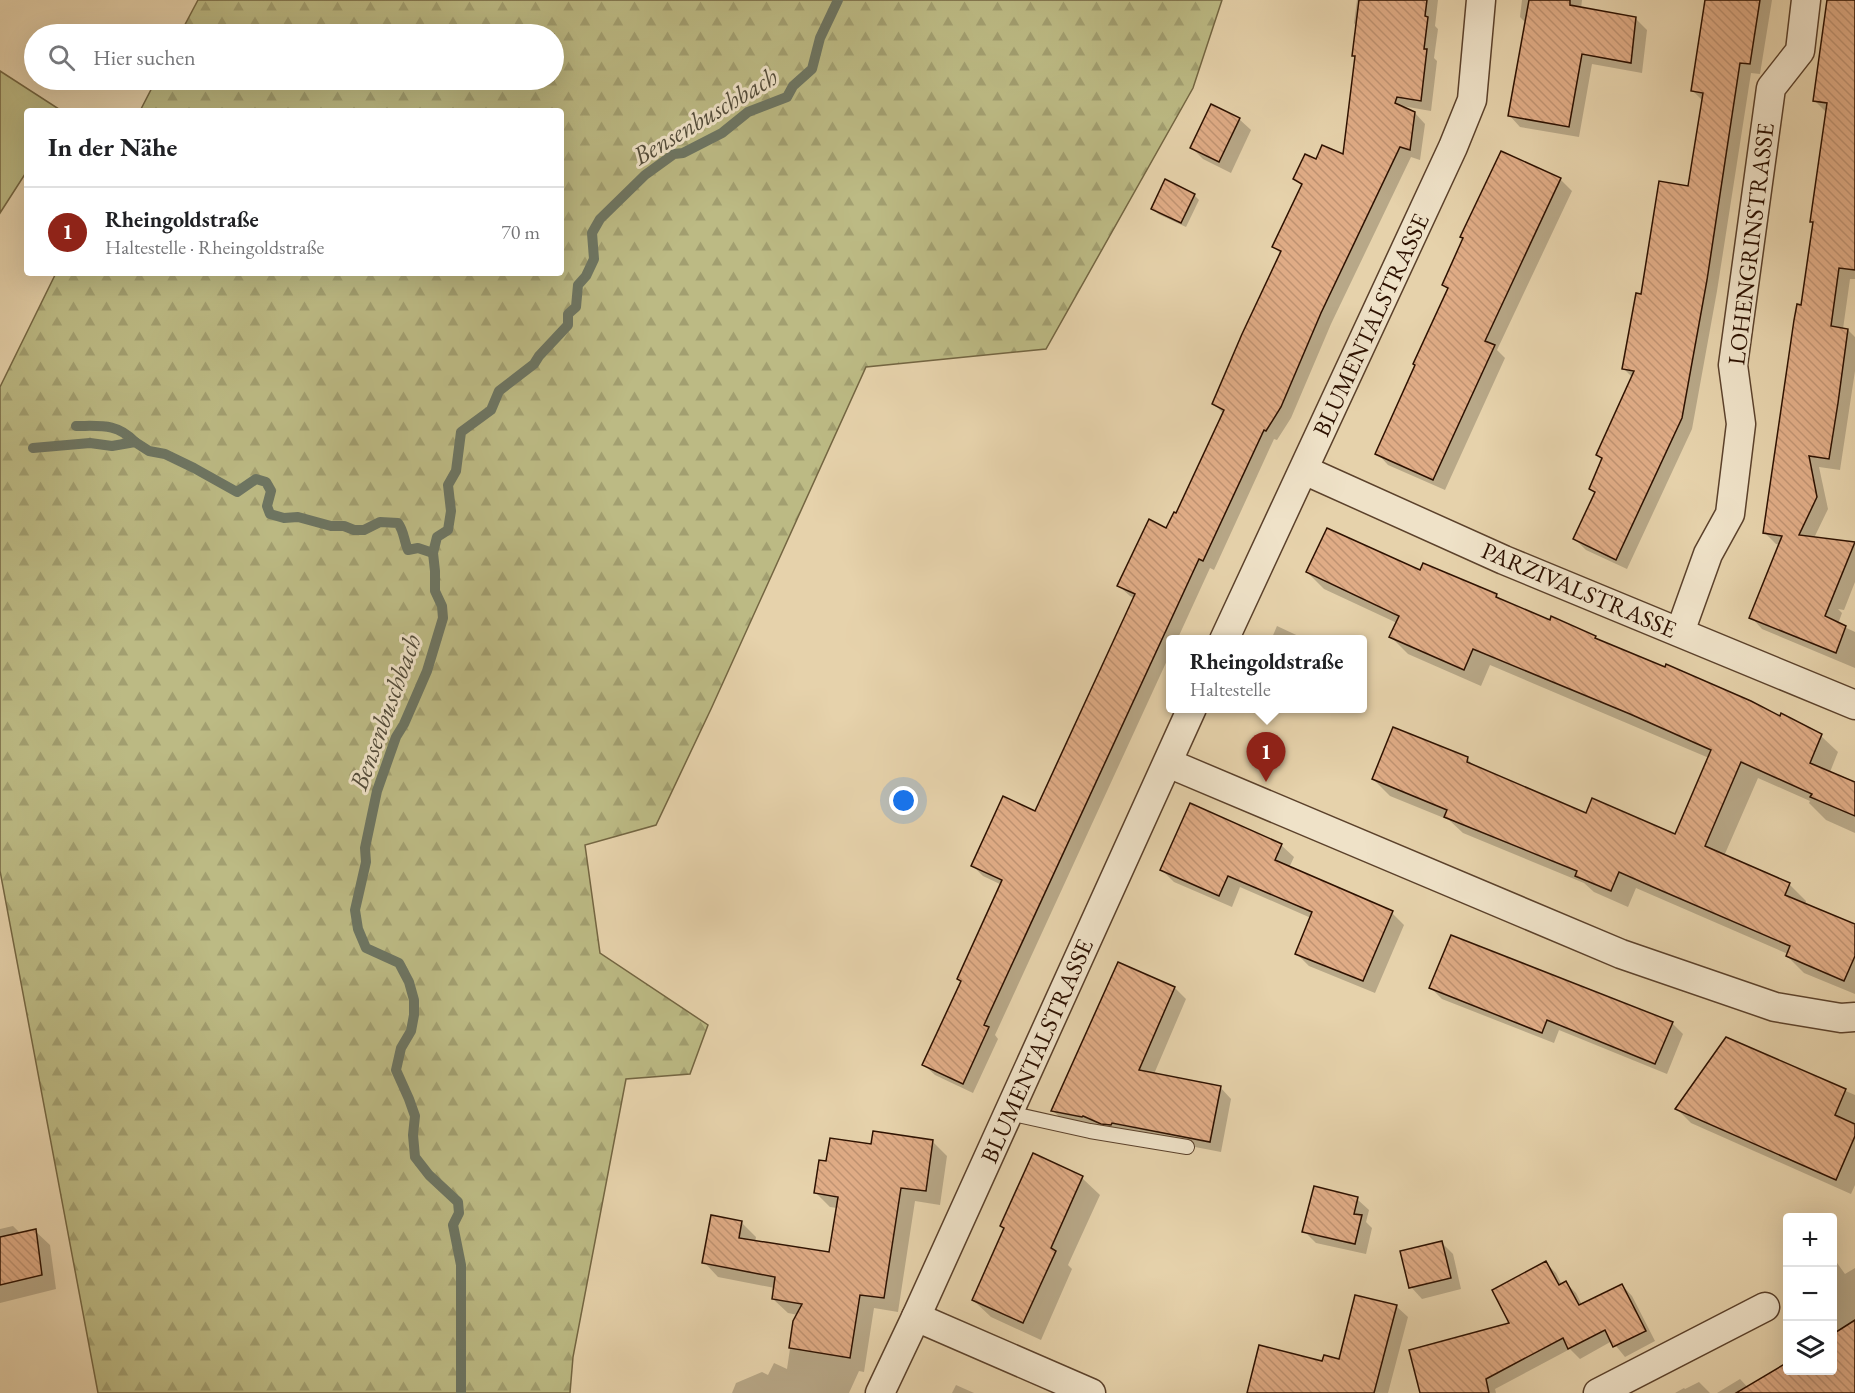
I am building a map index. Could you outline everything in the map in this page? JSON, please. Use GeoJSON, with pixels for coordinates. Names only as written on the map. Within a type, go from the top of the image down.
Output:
{"type":"FeatureCollection","features":[{"type":"Feature","properties":{"kind":"street","name":"BLUMENTALSTRASSE"},"geometry":{"type":"LineString","coordinates":[[1226,635],[1453,147],[1472,100],[1481,0]]}},
{"type":"Feature","properties":{"kind":"street","name":"LOHENGRINSTRASSE"},"geometry":{"type":"LineString","coordinates":[[1680,632],[1708,554],[1730,514],[1741,424],[1733,365],[1771,88],[1800,51],[1806,0]]}},
{"type":"Feature","properties":{"kind":"street","name":"PARZIVALSTRASSE"},"geometry":{"type":"LineString","coordinates":[[1304,470],[1504,560],[1855,705]]}},
{"type":"Feature","properties":{"kind":"street","name":"BLUMENTALSTRASSE"},"geometry":{"type":"LineString","coordinates":[[880,1393],[1190,713]]}},
{"type":"Feature","properties":{"kind":"street"},"geometry":{"type":"LineString","coordinates":[[1168,763],[1621,954],[1774,1007],[1841,1018],[1855,1017]]}},
{"type":"Feature","properties":{"kind":"street"},"geometry":{"type":"LineString","coordinates":[[1598,1393],[1765,1307]]}},
{"type":"Feature","properties":{"kind":"street"},"geometry":{"type":"LineString","coordinates":[[916,1317],[1091,1393]]}},
{"type":"Feature","properties":{"kind":"lane"},"geometry":{"type":"LineString","coordinates":[[1008,1113],[1090,1131],[1187,1147]]}},
{"type":"Feature","properties":{"kind":"green space"},"geometry":{"type":"Polygon","coordinates":[[[198,0],[1222,0],[1193,88],[1046,349],[866,367],[656,825],[585,845],[600,953],[708,1025],[690,1074],[626,1079],[573,1357],[570,1393],[98,1393],[0,871],[0,387],[55,276],[564,276],[564,108],[142,108],[151,90],[564,90],[564,24],[185,24],[198,0]]]}},
{"type":"Feature","properties":{"kind":"green space"},"geometry":{"type":"Polygon","coordinates":[[[0,71],[24,86],[24,90],[29,90],[57,108],[24,108],[24,176],[0,213],[0,71]]]}},
{"type":"Feature","properties":{"kind":"building"},"geometry":{"type":"Polygon","coordinates":[[[1359,0],[1427,0],[1425,16],[1428,17],[1424,49],[1427,49],[1421,101],[1397,97],[1395,103],[1415,112],[1410,150],[1400,147],[1321,313],[1281,407],[1266,431],[1264,430],[1203,561],[1199,559],[984,1025],[989,1027],[963,1084],[922,1065],[961,981],[957,979],[1002,880],[971,866],[1003,796],[1035,811],[1135,594],[1117,586],[1149,519],[1166,528],[1174,512],[1176,513],[1224,410],[1212,404],[1281,251],[1272,247],[1302,184],[1293,179],[1305,154],[1316,159],[1322,145],[1343,154],[1355,56],[1352,56],[1359,0]]]}},
{"type":"Feature","properties":{"kind":"building"},"geometry":{"type":"Polygon","coordinates":[[[1529,0],[1570,0],[1570,5],[1636,17],[1631,63],[1582,54],[1569,127],[1508,116],[1529,0]]]}},
{"type":"Feature","properties":{"kind":"building"},"geometry":{"type":"Polygon","coordinates":[[[1705,0],[1760,0],[1750,64],[1740,63],[1707,280],[1682,418],[1616,560],[1573,539],[1595,492],[1589,489],[1602,458],[1596,455],[1634,371],[1622,369],[1636,293],[1641,294],[1659,181],[1688,186],[1703,93],[1691,91],[1705,0]]]}},
{"type":"Feature","properties":{"kind":"building"},"geometry":{"type":"Polygon","coordinates":[[[1827,0],[1855,0],[1855,270],[1839,268],[1831,326],[1848,329],[1838,403],[1829,459],[1809,456],[1817,497],[1799,535],[1855,542],[1825,616],[1846,626],[1836,653],[1749,618],[1782,536],[1763,533],[1794,320],[1797,304],[1801,305],[1813,222],[1810,222],[1827,103],[1813,101],[1827,0]]]}},
{"type":"Feature","properties":{"kind":"building"},"geometry":{"type":"Polygon","coordinates":[[[1211,104],[1240,118],[1219,162],[1190,148],[1211,104]]]}},
{"type":"Feature","properties":{"kind":"building"},"geometry":{"type":"Polygon","coordinates":[[[1501,151],[1561,178],[1485,341],[1495,345],[1433,480],[1375,454],[1448,288],[1442,285],[1463,238],[1460,237],[1501,151]]]}},
{"type":"Feature","properties":{"kind":"building"},"geometry":{"type":"Polygon","coordinates":[[[1165,179],[1195,194],[1181,223],[1151,209],[1165,179]]]}},
{"type":"Feature","properties":{"kind":"building"},"geometry":{"type":"Polygon","coordinates":[[[1327,528],[1420,570],[1423,563],[1497,594],[1496,597],[1550,620],[1551,616],[1596,636],[1595,638],[1665,667],[1666,664],[1780,716],[1781,713],[1822,734],[1810,763],[1855,782],[1855,816],[1810,797],[1812,794],[1741,762],[1705,846],[1790,883],[1785,895],[1855,924],[1855,956],[1844,981],[1786,956],[1790,946],[1619,872],[1611,891],[1575,876],[1577,871],[1444,817],[1447,810],[1372,779],[1393,727],[1468,757],[1467,762],[1586,813],[1592,798],[1675,834],[1711,750],[1473,649],[1464,670],[1389,637],[1399,616],[1306,572],[1327,528]]]}},
{"type":"Feature","properties":{"kind":"building"},"geometry":{"type":"Polygon","coordinates":[[[1190,803],[1282,844],[1275,860],[1393,911],[1363,981],[1295,954],[1312,912],[1228,876],[1219,896],[1160,870],[1190,803]]]}},
{"type":"Feature","properties":{"kind":"building"},"geometry":{"type":"Polygon","coordinates":[[[1451,935],[1673,1022],[1655,1064],[1547,1020],[1542,1033],[1429,988],[1451,935]]]}},
{"type":"Feature","properties":{"kind":"building"},"geometry":{"type":"Polygon","coordinates":[[[1118,962],[1175,987],[1139,1070],[1221,1086],[1210,1142],[1112,1123],[1111,1125],[1101,1124],[1083,1116],[1051,1111],[1118,962]]]}},
{"type":"Feature","properties":{"kind":"building"},"geometry":{"type":"Polygon","coordinates":[[[1726,1037],[1846,1089],[1835,1115],[1855,1124],[1855,1136],[1836,1180],[1675,1109],[1726,1037]]]}},
{"type":"Feature","properties":{"kind":"building"},"geometry":{"type":"Polygon","coordinates":[[[873,1131],[933,1140],[926,1191],[901,1188],[884,1298],[860,1295],[850,1358],[789,1348],[793,1321],[802,1304],[772,1299],[775,1277],[702,1263],[711,1215],[742,1221],[739,1238],[829,1252],[838,1197],[814,1193],[819,1160],[826,1161],[830,1138],[871,1144],[873,1131]]]}},
{"type":"Feature","properties":{"kind":"building"},"geometry":{"type":"Polygon","coordinates":[[[1033,1153],[1083,1176],[1051,1248],[1056,1251],[1023,1323],[972,1300],[1004,1228],[1000,1226],[1033,1153]]]}},
{"type":"Feature","properties":{"kind":"building"},"geometry":{"type":"Polygon","coordinates":[[[1314,1186],[1358,1197],[1354,1214],[1362,1215],[1355,1244],[1302,1232],[1314,1186]]]}},
{"type":"Feature","properties":{"kind":"building"},"geometry":{"type":"Polygon","coordinates":[[[36,1229],[42,1275],[0,1285],[0,1237],[36,1229]]]}},
{"type":"Feature","properties":{"kind":"building"},"geometry":{"type":"Polygon","coordinates":[[[1442,1241],[1451,1278],[1409,1288],[1400,1251],[1442,1241]]]}},
{"type":"Feature","properties":{"kind":"building"},"geometry":{"type":"Polygon","coordinates":[[[1546,1261],[1559,1285],[1566,1281],[1579,1305],[1622,1284],[1646,1331],[1613,1347],[1605,1330],[1568,1349],[1563,1338],[1486,1379],[1489,1393],[1420,1393],[1409,1350],[1509,1323],[1492,1290],[1546,1261]]]}},
{"type":"Feature","properties":{"kind":"building"},"geometry":{"type":"Polygon","coordinates":[[[1355,1295],[1397,1305],[1374,1393],[1247,1393],[1259,1345],[1322,1361],[1324,1355],[1339,1359],[1355,1295]]]}},
{"type":"Feature","properties":{"kind":"building"},"geometry":{"type":"Polygon","coordinates":[[[1855,1320],[1855,1393],[1736,1393],[1783,1365],[1783,1375],[1837,1375],[1837,1331],[1855,1320]]]}},
{"type":"Feature","properties":{"kind":"waterway","name":"Bensenbuschbach"},"geometry":{"type":"LineString","coordinates":[[461,1393],[461,1265],[453,1225],[459,1213],[458,1202],[429,1175],[415,1157],[413,1135],[415,1116],[396,1070],[401,1048],[411,1031],[414,1000],[409,982],[399,963],[366,948],[358,929],[355,910],[366,862],[365,848],[377,791],[396,737],[427,671],[443,618],[442,606],[435,591],[433,553],[437,537],[448,530],[451,511],[448,485],[456,471],[461,432],[491,410],[499,391],[534,364],[568,325],[568,314],[576,307],[578,285],[586,276],[594,259],[592,233],[600,219],[645,175],[674,154],[683,153],[722,133],[748,112],[787,97],[793,86],[812,69],[820,38],[838,0]]}},
{"type":"Feature","properties":{"kind":"waterway"},"geometry":{"type":"LineString","coordinates":[[76,426],[108,427],[122,431],[135,442]]}},
{"type":"Feature","properties":{"kind":"waterway"},"geometry":{"type":"LineString","coordinates":[[33,448],[90,443],[112,446],[135,442],[149,451],[165,454],[194,468],[237,492],[256,479],[266,482],[271,491],[267,506],[270,514],[284,518],[298,517],[354,530],[364,530],[380,522],[398,523],[408,550],[418,548],[433,553]]}},
{"type":"Feature","properties":{"kind":"place","name":"Rheingoldstraße"},"geometry":{"type":"Point","coordinates":[1266,782]}}]}
